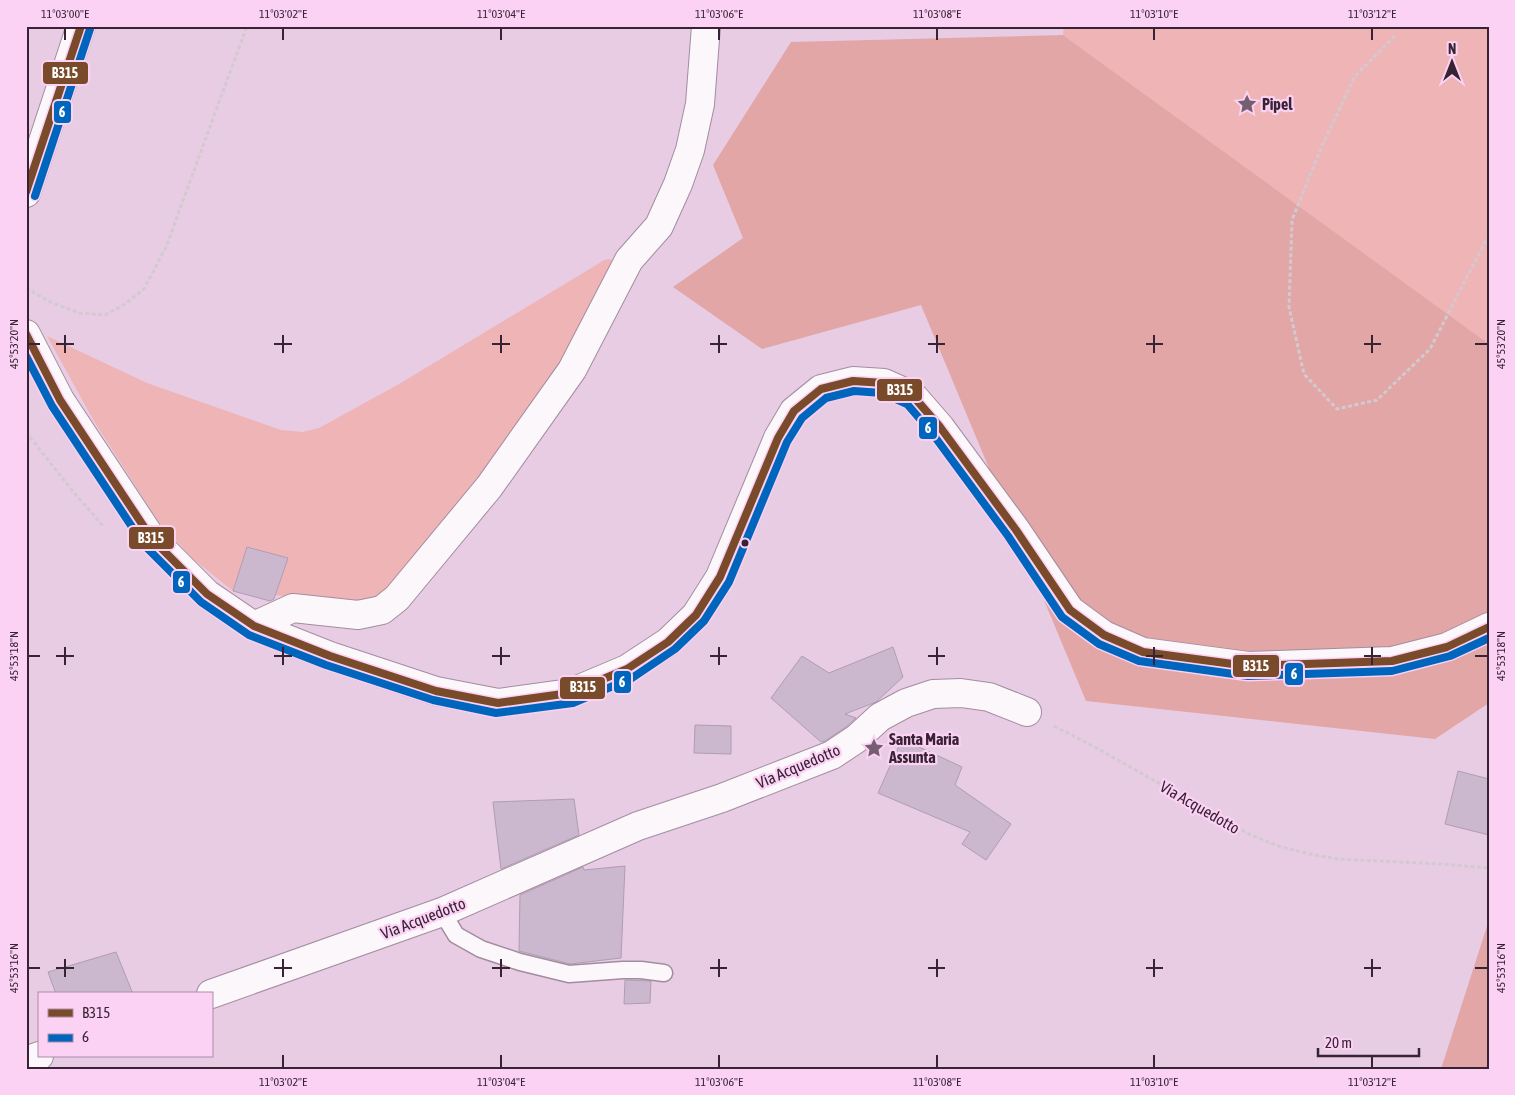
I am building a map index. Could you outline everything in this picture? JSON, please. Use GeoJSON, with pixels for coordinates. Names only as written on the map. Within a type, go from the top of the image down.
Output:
{"type":"FeatureCollection","features":[{"type":"Feature","properties":{"kind":"main road"},"geometry":{"type":"LineString","coordinates":[[26,193],[81,26]]}},
{"type":"Feature","properties":{"kind":"main road"},"geometry":{"type":"LineString","coordinates":[[254,626],[293,608],[358,615],[382,610],[397,598],[489,487],[572,370],[629,260],[659,226],[678,184],[690,150],[700,104],[706,26]]}},
{"type":"Feature","properties":{"kind":"main road"},"geometry":{"type":"LineString","coordinates":[[26,334],[60,400],[152,539],[207,594],[254,626],[330,656],[444,693],[498,703],[570,693],[627,669],[668,642],[696,615],[720,577],[778,438],[794,411],[821,390],[852,381],[884,383],[913,396],[940,426],[1016,530],[1070,610],[1104,635],[1143,652],[1248,666],[1392,661],[1448,647],[1489,627]]}},
{"type":"Feature","properties":{"kind":"main road","name":"Via Acquedotto"},"geometry":{"type":"LineString","coordinates":[[212,994],[442,912],[638,826],[722,798],[832,754],[856,739],[880,717],[906,703],[932,694],[961,693],[989,697],[1027,712]]}},
{"type":"Feature","properties":{"kind":"main road"},"geometry":{"type":"LineString","coordinates":[[26,1061],[38,1056]]}},
{"type":"Feature","properties":{"kind":"lane"},"geometry":{"type":"LineString","coordinates":[[442,912],[456,935],[481,949],[520,962],[569,974],[623,970],[664,973]]}},
{"type":"Feature","properties":{"kind":"path"},"geometry":{"type":"LineString","coordinates":[[26,288],[52,303],[80,313],[105,315],[125,304],[144,289],[166,247],[248,26]]}},
{"type":"Feature","properties":{"kind":"path"},"geometry":{"type":"LineString","coordinates":[[1394,36],[1355,76],[1322,146],[1292,220],[1289,308],[1304,374],[1337,409],[1377,400],[1430,349],[1489,234]]}},
{"type":"Feature","properties":{"kind":"path","name":"Via Acquedotto"},"geometry":{"type":"LineString","coordinates":[[1027,712],[1092,746],[1249,834],[1278,846],[1338,859],[1489,868]]}},
{"type":"Feature","properties":{"kind":"shaded area"},"geometry":{"type":"Polygon","coordinates":[[[1064,26],[1489,26],[1489,344],[1063,35],[1064,26]]]}},
{"type":"Feature","properties":{"kind":"shaded area"},"geometry":{"type":"Polygon","coordinates":[[[1063,35],[1489,344],[1489,703],[1435,739],[1086,701],[921,305],[762,349],[673,287],[743,238],[713,165],[791,42],[1063,35]]]}},
{"type":"Feature","properties":{"kind":"shaded area"},"geometry":{"type":"Polygon","coordinates":[[[611,259],[613,274],[580,347],[383,602],[319,603],[276,595],[287,558],[247,547],[233,591],[192,558],[158,521],[95,423],[47,336],[147,383],[281,430],[303,432],[319,428],[399,384],[604,260],[611,259]]]}},
{"type":"Feature","properties":{"kind":"shaded area"},"geometry":{"type":"Polygon","coordinates":[[[1489,920],[1489,1069],[1441,1069],[1489,920]]]}},
{"type":"Feature","properties":{"kind":"building"},"geometry":{"type":"Polygon","coordinates":[[[247,547],[288,558],[274,599],[270,601],[233,591],[247,547]]]}},
{"type":"Feature","properties":{"kind":"building"},"geometry":{"type":"Polygon","coordinates":[[[893,647],[903,677],[876,702],[845,714],[856,718],[825,741],[821,742],[771,698],[802,656],[829,673],[893,647]]]}},
{"type":"Feature","properties":{"kind":"building"},"geometry":{"type":"Polygon","coordinates":[[[695,725],[731,726],[731,754],[694,753],[695,725]]]}},
{"type":"Feature","properties":{"kind":"building"},"geometry":{"type":"Polygon","coordinates":[[[902,739],[962,767],[955,785],[1011,824],[986,860],[962,844],[970,832],[878,793],[902,739]]]}},
{"type":"Feature","properties":{"kind":"building"},"geometry":{"type":"Polygon","coordinates":[[[1458,771],[1489,779],[1489,835],[1445,824],[1458,771]]]}},
{"type":"Feature","properties":{"kind":"building"},"geometry":{"type":"Polygon","coordinates":[[[574,799],[579,835],[501,869],[493,802],[574,799]]]}},
{"type":"Feature","properties":{"kind":"building"},"geometry":{"type":"Polygon","coordinates":[[[625,866],[621,958],[570,964],[519,951],[520,895],[583,867],[584,870],[625,866]]]}},
{"type":"Feature","properties":{"kind":"building"},"geometry":{"type":"Polygon","coordinates":[[[116,952],[132,992],[55,992],[48,972],[116,952]]]}},
{"type":"Feature","properties":{"kind":"building"},"geometry":{"type":"Polygon","coordinates":[[[625,980],[651,981],[650,1003],[624,1004],[625,980]]]}},
{"type":"Feature","properties":{"kind":"transit line","name":"B315"},"geometry":{"type":"LineString","coordinates":[[26,192],[81,26]]}},
{"type":"Feature","properties":{"kind":"transit line","name":"6"},"geometry":{"type":"LineString","coordinates":[[35,196],[90,29]]}},
{"type":"Feature","properties":{"kind":"transit line","name":"B315"},"geometry":{"type":"LineString","coordinates":[[26,334],[60,400],[152,539],[207,594],[254,626],[330,656],[436,691],[498,703],[570,693],[627,669],[668,642],[696,615],[720,577],[778,438],[794,411],[821,389],[853,381],[884,383],[913,396],[940,427],[1016,530],[1070,610],[1104,635],[1143,652],[1248,666],[1392,661],[1447,647],[1489,627]]}},
{"type":"Feature","properties":{"kind":"transit line","name":"6"},"geometry":{"type":"LineString","coordinates":[[26,356],[52,406],[144,545],[201,602],[249,635],[326,665],[433,700],[496,713],[573,703],[632,678],[675,649],[704,621],[729,582],[787,442],[802,418],[826,398],[854,391],[882,393],[907,404],[932,433],[1008,536],[1062,617],[1099,644],[1139,661],[1248,676],[1392,671],[1450,656],[1489,638]]}},
{"type":"Feature","properties":{"kind":"place","name":"Pipel"},"geometry":{"type":"Point","coordinates":[1247,104]}},
{"type":"Feature","properties":{"kind":"place","name":"Santa Maria Assunta"},"geometry":{"type":"Point","coordinates":[874,748]}}]}
